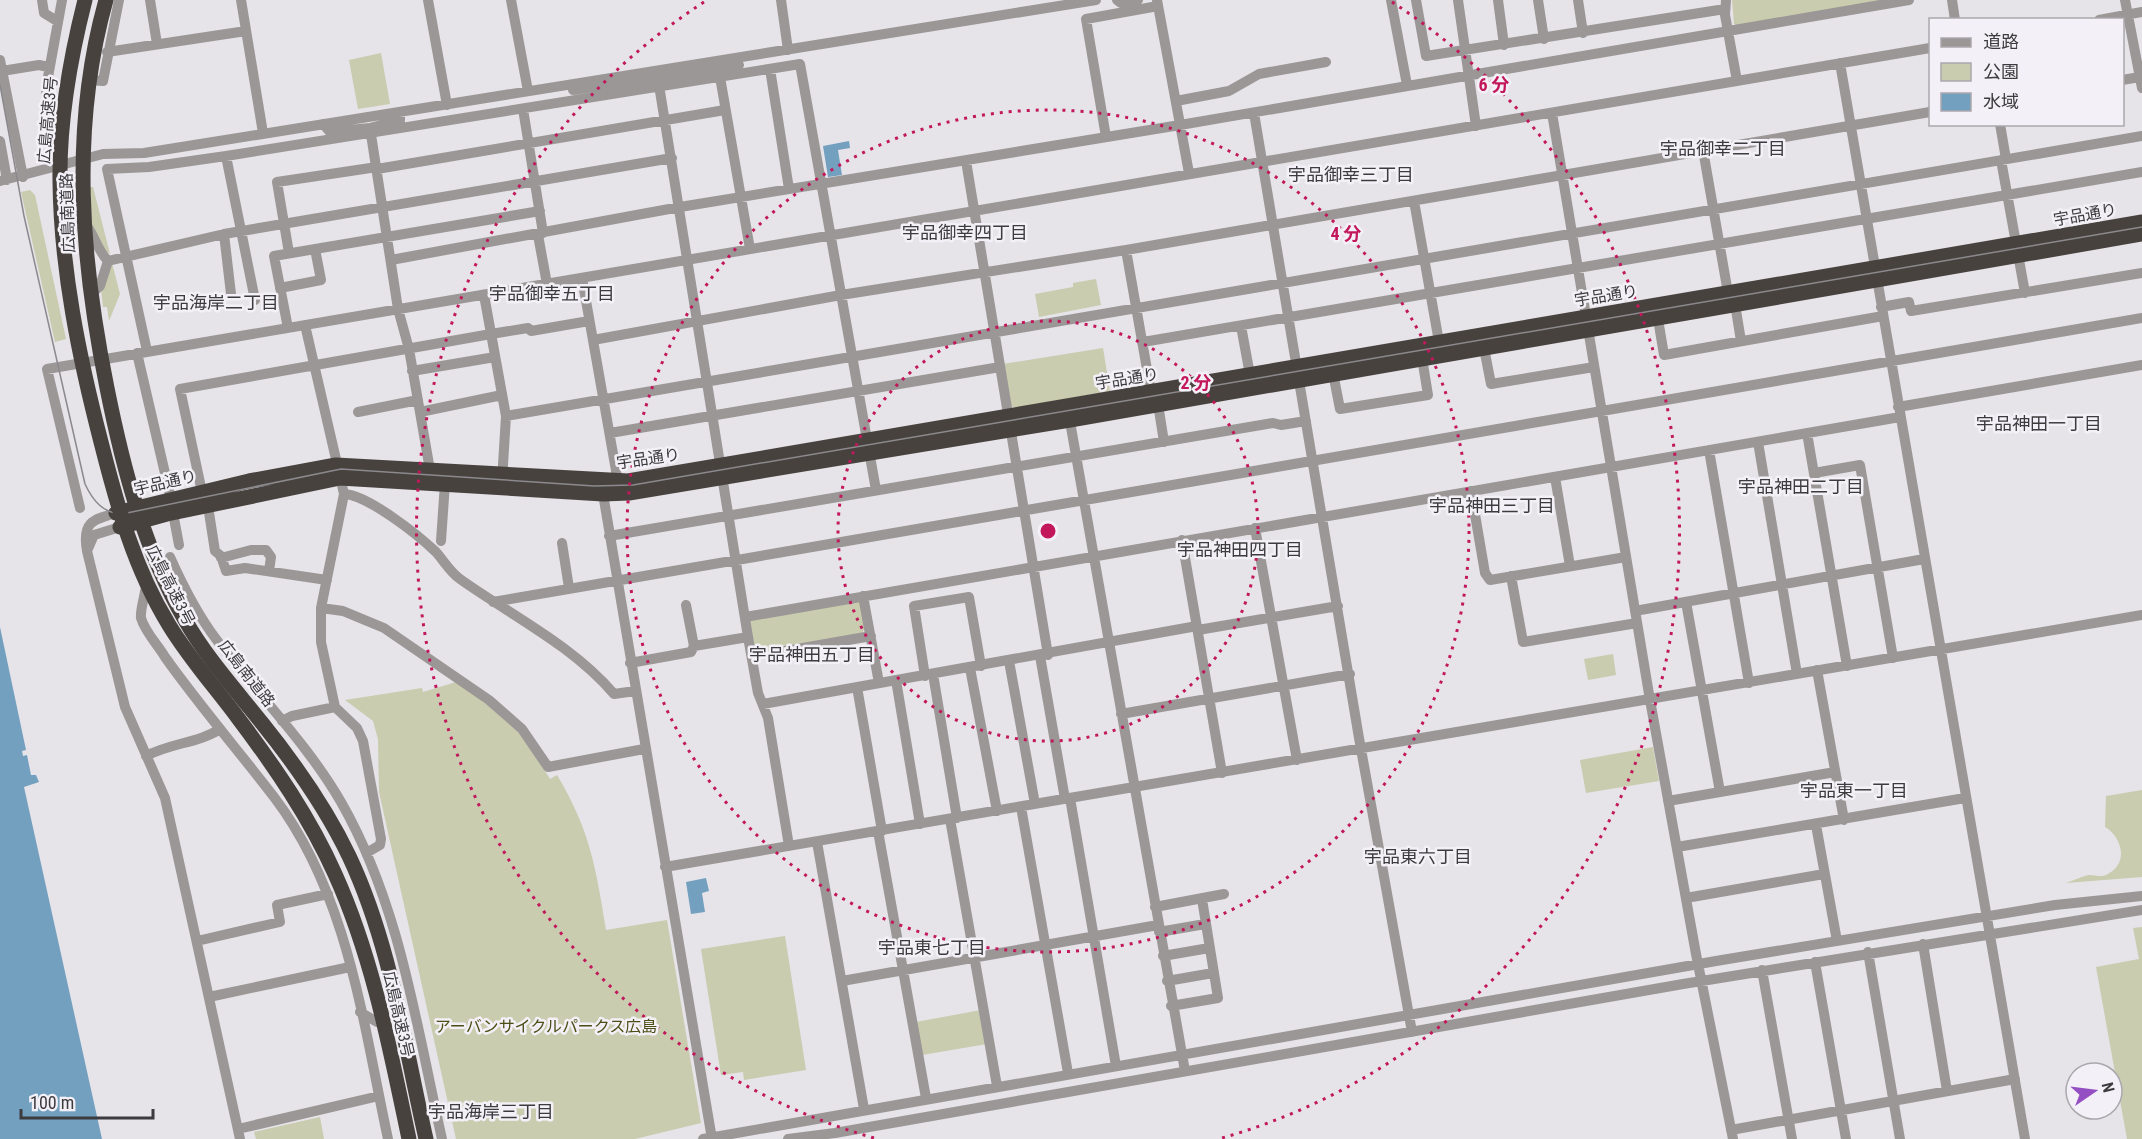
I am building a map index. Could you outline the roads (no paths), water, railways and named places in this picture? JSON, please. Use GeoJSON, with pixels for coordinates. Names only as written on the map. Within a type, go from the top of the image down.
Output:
{"type":"FeatureCollection","features":[{"type":"Feature","properties":{"kind":"highway","name":"広島南道路"},"geometry":{"type":"LineString","coordinates":[[77,0],[59,119],[55,168],[56,230],[63,294],[76,365],[118,520],[145,591],[172,638],[209,693],[279,783],[304,821],[338,891],[362,964],[376,1022],[398,1137]]}},
{"type":"Feature","properties":{"kind":"highway","name":"広島高速3号"},"geometry":{"type":"LineString","coordinates":[[85,0],[68,77],[62,128],[60,179],[62,228],[73,314],[113,490],[136,560],[168,623],[286,786],[334,872],[369,962],[398,1137]]}},
{"type":"Feature","properties":{"kind":"highway","name":"広島南道路"},"geometry":{"type":"LineString","coordinates":[[106,0],[84,160],[84,221],[90,295],[118,444],[159,570],[186,622],[226,680],[310,787],[344,846],[368,900],[386,953],[425,1134]]}},
{"type":"Feature","properties":{"kind":"highway","name":"宇品通り"},"geometry":{"type":"LineString","coordinates":[[2017,250],[2142,222]]}},
{"type":"Feature","properties":{"kind":"highway","name":"宇品通り"},"geometry":{"type":"LineString","coordinates":[[118,520],[172,506],[338,472],[430,470],[502,481],[602,488],[629,493],[720,472],[1297,373],[1438,342],[1588,323],[2017,250],[2142,234]]}},
{"type":"Feature","properties":{"kind":"highway","name":"宇品通り"},"geometry":{"type":"LineString","coordinates":[[1154,398],[1250,375],[1334,373],[1484,348],[1588,323],[1658,319],[1732,299]]}},
{"type":"Feature","properties":{"kind":"highway","name":"宇品通り"},"geometry":{"type":"LineString","coordinates":[[338,472],[445,483],[502,481]]}},
{"type":"Feature","properties":{"kind":"highway","name":"宇品通り"},"geometry":{"type":"LineString","coordinates":[[602,488],[618,482],[720,472]]}},
{"type":"Feature","properties":{"kind":"street"},"geometry":{"type":"LineString","coordinates":[[42,0],[44,13],[57,21]]}},
{"type":"Feature","properties":{"kind":"street"},"geometry":{"type":"LineString","coordinates":[[59,119],[47,102],[48,67],[62,0]]}},
{"type":"Feature","properties":{"kind":"street"},"geometry":{"type":"LineString","coordinates":[[96,80],[107,52],[119,0]]}},
{"type":"Feature","properties":{"kind":"street"},"geometry":{"type":"LineString","coordinates":[[150,0],[157,44]]}},
{"type":"Feature","properties":{"kind":"street"},"geometry":{"type":"LineString","coordinates":[[241,0],[263,133]]}},
{"type":"Feature","properties":{"kind":"street"},"geometry":{"type":"LineString","coordinates":[[428,0],[447,105]]}},
{"type":"Feature","properties":{"kind":"street"},"geometry":{"type":"LineString","coordinates":[[511,0],[528,91]]}},
{"type":"Feature","properties":{"kind":"street"},"geometry":{"type":"LineString","coordinates":[[781,0],[788,50]]}},
{"type":"Feature","properties":{"kind":"street"},"geometry":{"type":"LineString","coordinates":[[0,141],[4,181],[103,154],[144,153],[788,50],[1054,3],[1096,0]]}},
{"type":"Feature","properties":{"kind":"street"},"geometry":{"type":"LineString","coordinates":[[1117,0],[1121,3],[1138,0]]}},
{"type":"Feature","properties":{"kind":"street"},"geometry":{"type":"LineString","coordinates":[[1391,0],[1407,85]]}},
{"type":"Feature","properties":{"kind":"street"},"geometry":{"type":"LineString","coordinates":[[1416,0],[1426,56],[1583,33],[1725,4],[1737,81]]}},
{"type":"Feature","properties":{"kind":"street"},"geometry":{"type":"LineString","coordinates":[[1458,0],[1476,126]]}},
{"type":"Feature","properties":{"kind":"street"},"geometry":{"type":"LineString","coordinates":[[1498,0],[1504,45]]}},
{"type":"Feature","properties":{"kind":"street"},"geometry":{"type":"LineString","coordinates":[[1538,0],[1544,39]]}},
{"type":"Feature","properties":{"kind":"street"},"geometry":{"type":"LineString","coordinates":[[1578,0],[1583,33]]}},
{"type":"Feature","properties":{"kind":"street"},"geometry":{"type":"LineString","coordinates":[[391,260],[680,207],[1254,113],[1467,74],[1909,0]]}},
{"type":"Feature","properties":{"kind":"street"},"geometry":{"type":"LineString","coordinates":[[1952,0],[1955,18]]}},
{"type":"Feature","properties":{"kind":"street"},"geometry":{"type":"LineString","coordinates":[[2125,0],[2142,88]]}},
{"type":"Feature","properties":{"kind":"street"},"geometry":{"type":"LineString","coordinates":[[1106,137],[1086,19],[1157,3],[1189,174]]}},
{"type":"Feature","properties":{"kind":"street"},"geometry":{"type":"LineString","coordinates":[[2110,18],[2142,12]]}},
{"type":"Feature","properties":{"kind":"street"},"geometry":{"type":"LineString","coordinates":[[107,52],[246,32]]}},
{"type":"Feature","properties":{"kind":"street"},"geometry":{"type":"LineString","coordinates":[[80,508],[47,369],[1929,48]]}},
{"type":"Feature","properties":{"kind":"street"},"geometry":{"type":"LineString","coordinates":[[179,545],[142,352],[127,257],[107,169],[149,167],[226,156],[371,131],[523,109],[749,63],[763,54]]}},
{"type":"Feature","properties":{"kind":"street"},"geometry":{"type":"LineString","coordinates":[[1176,101],[1229,91],[1259,74],[1326,62]]}},
{"type":"Feature","properties":{"kind":"street"},"geometry":{"type":"LineString","coordinates":[[1840,63],[2025,1139]]}},
{"type":"Feature","properties":{"kind":"street"},"geometry":{"type":"LineString","coordinates":[[560,85],[568,91],[720,77],[800,64],[876,490]]}},
{"type":"Feature","properties":{"kind":"street"},"geometry":{"type":"LineString","coordinates":[[23,177],[1,69],[39,65],[48,67]]}},
{"type":"Feature","properties":{"kind":"street"},"geometry":{"type":"LineString","coordinates":[[770,69],[789,189]]}},
{"type":"Feature","properties":{"kind":"street"},"geometry":{"type":"LineString","coordinates":[[720,77],[750,249]]}},
{"type":"Feature","properties":{"kind":"street"},"geometry":{"type":"LineString","coordinates":[[2124,80],[2140,77]]}},
{"type":"Feature","properties":{"kind":"street"},"geometry":{"type":"LineString","coordinates":[[658,83],[680,207],[705,380],[748,637],[768,718],[789,846]]}},
{"type":"Feature","properties":{"kind":"street"},"geometry":{"type":"LineString","coordinates":[[523,109],[540,211],[547,284]]}},
{"type":"Feature","properties":{"kind":"street"},"geometry":{"type":"LineString","coordinates":[[289,254],[277,182],[529,144],[725,110]]}},
{"type":"Feature","properties":{"kind":"street"},"geometry":{"type":"LineString","coordinates":[[323,124],[330,132],[371,131],[400,120],[400,112]]}},
{"type":"Feature","properties":{"kind":"street"},"geometry":{"type":"LineString","coordinates":[[593,340],[1929,112]]}},
{"type":"Feature","properties":{"kind":"street"},"geometry":{"type":"LineString","coordinates":[[1254,113],[1412,1032]]}},
{"type":"Feature","properties":{"kind":"street"},"geometry":{"type":"LineString","coordinates":[[1552,113],[1650,700],[1698,964],[1732,1134],[1788,1119],[2015,1079]]}},
{"type":"Feature","properties":{"kind":"street"},"geometry":{"type":"LineString","coordinates":[[2000,126],[2007,195],[2025,293]]}},
{"type":"Feature","properties":{"kind":"street"},"geometry":{"type":"LineString","coordinates":[[371,131],[398,309],[409,349],[430,470]]}},
{"type":"Feature","properties":{"kind":"street"},"geometry":{"type":"LineString","coordinates":[[506,416],[1136,306],[2142,136]]}},
{"type":"Feature","properties":{"kind":"street"},"geometry":{"type":"LineString","coordinates":[[1704,150],[1720,243],[1742,342]]}},
{"type":"Feature","properties":{"kind":"street"},"geometry":{"type":"LineString","coordinates":[[226,156],[255,300]]}},
{"type":"Feature","properties":{"kind":"street"},"geometry":{"type":"LineString","coordinates":[[108,261],[224,234],[672,158]]}},
{"type":"Feature","properties":{"kind":"street"},"geometry":{"type":"LineString","coordinates":[[966,161],[1034,565],[1044,655],[1116,1066]]}},
{"type":"Feature","properties":{"kind":"street"},"geometry":{"type":"LineString","coordinates":[[1143,342],[2142,172]]}},
{"type":"Feature","properties":{"kind":"street"},"geometry":{"type":"LineString","coordinates":[[1414,201],[1438,342]]}},
{"type":"Feature","properties":{"kind":"street"},"geometry":{"type":"LineString","coordinates":[[288,328],[274,256],[540,211]]}},
{"type":"Feature","properties":{"kind":"street"},"geometry":{"type":"LineString","coordinates":[[84,221],[96,237],[100,253],[108,261]]}},
{"type":"Feature","properties":{"kind":"street"},"geometry":{"type":"LineString","coordinates":[[224,234],[231,294]]}},
{"type":"Feature","properties":{"kind":"street"},"geometry":{"type":"LineString","coordinates":[[280,288],[321,280],[315,249]]}},
{"type":"Feature","properties":{"kind":"street"},"geometry":{"type":"LineString","coordinates":[[1126,250],[1164,442]]}},
{"type":"Feature","properties":{"kind":"street"},"geometry":{"type":"LineString","coordinates":[[90,295],[100,286],[108,261]]}},
{"type":"Feature","properties":{"kind":"street"},"geometry":{"type":"LineString","coordinates":[[1658,319],[1664,354],[1742,342],[1882,311],[1909,302],[1911,311],[2142,273]]}},
{"type":"Feature","properties":{"kind":"street"},"geometry":{"type":"LineString","coordinates":[[582,278],[618,482]]}},
{"type":"Feature","properties":{"kind":"street"},"geometry":{"type":"LineString","coordinates":[[484,295],[506,416],[502,481]]}},
{"type":"Feature","properties":{"kind":"street"},"geometry":{"type":"LineString","coordinates":[[493,602],[2142,318]]}},
{"type":"Feature","properties":{"kind":"street"},"geometry":{"type":"LineString","coordinates":[[327,580],[244,568],[226,571],[221,558],[215,551],[180,389],[528,327],[531,331],[589,321]]}},
{"type":"Feature","properties":{"kind":"street"},"geometry":{"type":"LineString","coordinates":[[305,325],[345,494],[321,608],[321,642],[335,707],[357,728],[363,741],[381,839],[380,845],[368,852]]}},
{"type":"Feature","properties":{"kind":"street"},"geometry":{"type":"LineString","coordinates":[[1241,326],[1250,375]]}},
{"type":"Feature","properties":{"kind":"street"},"geometry":{"type":"LineString","coordinates":[[1484,348],[1491,384],[1594,367]]}},
{"type":"Feature","properties":{"kind":"street"},"geometry":{"type":"LineString","coordinates":[[412,371],[495,357]]}},
{"type":"Feature","properties":{"kind":"street"},"geometry":{"type":"LineString","coordinates":[[1334,373],[1340,409],[1406,399],[1428,395],[1422,358]]}},
{"type":"Feature","properties":{"kind":"street"},"geometry":{"type":"LineString","coordinates":[[745,617],[1034,565],[1323,518],[1758,442],[2142,365]]}},
{"type":"Feature","properties":{"kind":"street"},"geometry":{"type":"LineString","coordinates":[[610,433],[1000,367]]}},
{"type":"Feature","properties":{"kind":"street"},"geometry":{"type":"LineString","coordinates":[[420,412],[502,395]]}},
{"type":"Feature","properties":{"kind":"street"},"geometry":{"type":"LineString","coordinates":[[358,412],[418,400]]}},
{"type":"Feature","properties":{"kind":"street"},"geometry":{"type":"LineString","coordinates":[[1069,413],[1171,1006],[1185,1071]]}},
{"type":"Feature","properties":{"kind":"street"},"geometry":{"type":"LineString","coordinates":[[609,536],[1273,423],[1281,425],[1306,421]]}},
{"type":"Feature","properties":{"kind":"street"},"geometry":{"type":"LineString","coordinates":[[1807,433],[1847,666]]}},
{"type":"Feature","properties":{"kind":"street"},"geometry":{"type":"LineString","coordinates":[[1758,442],[1797,674]]}},
{"type":"Feature","properties":{"kind":"street"},"geometry":{"type":"LineString","coordinates":[[1709,450],[1749,683]]}},
{"type":"Feature","properties":{"kind":"street"},"geometry":{"type":"LineString","coordinates":[[1814,473],[1860,465],[1893,658]]}},
{"type":"Feature","properties":{"kind":"street"},"geometry":{"type":"LineString","coordinates":[[1555,477],[1570,566]]}},
{"type":"Feature","properties":{"kind":"street"},"geometry":{"type":"LineString","coordinates":[[441,541],[445,483]]}},
{"type":"Feature","properties":{"kind":"street"},"geometry":{"type":"LineString","coordinates":[[602,488],[708,1138],[1698,964],[2055,905],[2142,896]]}},
{"type":"Feature","properties":{"kind":"street"},"geometry":{"type":"LineString","coordinates":[[1471,491],[1485,573],[1490,580],[1626,557]]}},
{"type":"Feature","properties":{"kind":"street"},"geometry":{"type":"LineString","coordinates":[[345,494],[355,495],[408,530],[435,552],[457,578],[578,659],[614,694],[634,691]]}},
{"type":"Feature","properties":{"kind":"street"},"geometry":{"type":"LineString","coordinates":[[118,520],[94,535],[87,551],[125,707],[165,798],[239,1134],[379,1096]]}},
{"type":"Feature","properties":{"kind":"street"},"geometry":{"type":"LineString","coordinates":[[1256,528],[1297,760]]}},
{"type":"Feature","properties":{"kind":"street"},"geometry":{"type":"LineString","coordinates":[[1182,540],[1222,772]]}},
{"type":"Feature","properties":{"kind":"street"},"geometry":{"type":"LineString","coordinates":[[562,543],[569,588]]}},
{"type":"Feature","properties":{"kind":"street"},"geometry":{"type":"LineString","coordinates":[[221,558],[251,550],[266,550],[271,557],[269,571]]}},
{"type":"Feature","properties":{"kind":"street"},"geometry":{"type":"LineString","coordinates":[[170,557],[190,600],[216,639],[282,721],[340,799],[368,852],[393,919],[442,1139]]}},
{"type":"Feature","properties":{"kind":"street"},"geometry":{"type":"LineString","coordinates":[[1635,611],[1924,560]]}},
{"type":"Feature","properties":{"kind":"street"},"geometry":{"type":"LineString","coordinates":[[1511,576],[1523,642],[1637,623]]}},
{"type":"Feature","properties":{"kind":"street"},"geometry":{"type":"LineString","coordinates":[[145,591],[141,617],[151,636],[220,729],[276,798],[313,859],[328,894],[350,967],[379,1096],[398,1137]]}},
{"type":"Feature","properties":{"kind":"street"},"geometry":{"type":"LineString","coordinates":[[172,596],[190,600]]}},
{"type":"Feature","properties":{"kind":"street"},"geometry":{"type":"LineString","coordinates":[[863,596],[879,683]]}},
{"type":"Feature","properties":{"kind":"street"},"geometry":{"type":"LineString","coordinates":[[981,666],[969,597],[914,606],[929,675],[954,818],[997,1086]]}},
{"type":"Feature","properties":{"kind":"street"},"geometry":{"type":"LineString","coordinates":[[1686,602],[1720,792]]}},
{"type":"Feature","properties":{"kind":"street"},"geometry":{"type":"LineString","coordinates":[[630,663],[691,652],[694,646],[686,605]]}},
{"type":"Feature","properties":{"kind":"street"},"geometry":{"type":"LineString","coordinates":[[763,704],[1108,642],[1338,606]]}},
{"type":"Feature","properties":{"kind":"street"},"geometry":{"type":"LineString","coordinates":[[321,608],[343,611],[384,628],[489,700],[522,729],[548,767],[644,749]]}},
{"type":"Feature","properties":{"kind":"street"},"geometry":{"type":"LineString","coordinates":[[665,867],[2142,615]]}},
{"type":"Feature","properties":{"kind":"street"},"geometry":{"type":"LineString","coordinates":[[780,652],[871,636]]}},
{"type":"Feature","properties":{"kind":"street"},"geometry":{"type":"LineString","coordinates":[[694,646],[748,637]]}},
{"type":"Feature","properties":{"kind":"street"},"geometry":{"type":"LineString","coordinates":[[1009,661],[1035,804]]}},
{"type":"Feature","properties":{"kind":"street"},"geometry":{"type":"LineString","coordinates":[[970,668],[997,811]]}},
{"type":"Feature","properties":{"kind":"street"},"geometry":{"type":"LineString","coordinates":[[1817,670],[1844,820]]}},
{"type":"Feature","properties":{"kind":"street"},"geometry":{"type":"LineString","coordinates":[[1121,714],[1350,674]]}},
{"type":"Feature","properties":{"kind":"street"},"geometry":{"type":"LineString","coordinates":[[896,680],[920,824]]}},
{"type":"Feature","properties":{"kind":"street"},"geometry":{"type":"LineString","coordinates":[[857,687],[926,1098]]}},
{"type":"Feature","properties":{"kind":"street"},"geometry":{"type":"LineString","coordinates":[[282,721],[292,716],[335,707]]}},
{"type":"Feature","properties":{"kind":"street"},"geometry":{"type":"LineString","coordinates":[[146,756],[165,746],[211,735],[220,729]]}},
{"type":"Feature","properties":{"kind":"street"},"geometry":{"type":"LineString","coordinates":[[308,755],[310,787]]}},
{"type":"Feature","properties":{"kind":"street"},"geometry":{"type":"LineString","coordinates":[[1668,801],[1835,772]]}},
{"type":"Feature","properties":{"kind":"street"},"geometry":{"type":"LineString","coordinates":[[276,798],[279,783]]}},
{"type":"Feature","properties":{"kind":"street"},"geometry":{"type":"LineString","coordinates":[[1677,847],[1965,798]]}},
{"type":"Feature","properties":{"kind":"street"},"geometry":{"type":"LineString","coordinates":[[1021,807],[1068,1073]]}},
{"type":"Feature","properties":{"kind":"street"},"geometry":{"type":"LineString","coordinates":[[1816,825],[1837,941]]}},
{"type":"Feature","properties":{"kind":"street"},"geometry":{"type":"LineString","coordinates":[[817,842],[864,1109]]}},
{"type":"Feature","properties":{"kind":"street"},"geometry":{"type":"LineString","coordinates":[[1686,898],[1824,874]]}},
{"type":"Feature","properties":{"kind":"street"},"geometry":{"type":"LineString","coordinates":[[197,941],[280,922],[277,905],[328,894]]}},
{"type":"Feature","properties":{"kind":"street"},"geometry":{"type":"LineString","coordinates":[[1155,907],[1224,894]]}},
{"type":"Feature","properties":{"kind":"street"},"geometry":{"type":"LineString","coordinates":[[1171,1006],[1218,998],[1202,899]]}},
{"type":"Feature","properties":{"kind":"street"},"geometry":{"type":"LineString","coordinates":[[788,1139],[1868,952],[2142,910]]}},
{"type":"Feature","properties":{"kind":"street"},"geometry":{"type":"LineString","coordinates":[[842,981],[1094,936],[1205,924]]}},
{"type":"Feature","properties":{"kind":"street"},"geometry":{"type":"LineString","coordinates":[[1923,944],[1947,1091]]}},
{"type":"Feature","properties":{"kind":"street"},"geometry":{"type":"LineString","coordinates":[[1163,956],[1209,948]]}},
{"type":"Feature","properties":{"kind":"street"},"geometry":{"type":"LineString","coordinates":[[1868,952],[1900,1139]]}},
{"type":"Feature","properties":{"kind":"street"},"geometry":{"type":"LineString","coordinates":[[1815,962],[1846,1139]]}},
{"type":"Feature","properties":{"kind":"street"},"geometry":{"type":"LineString","coordinates":[[210,997],[350,967]]}},
{"type":"Feature","properties":{"kind":"street"},"geometry":{"type":"LineString","coordinates":[[1762,970],[1792,1139]]}},
{"type":"Feature","properties":{"kind":"street"},"geometry":{"type":"LineString","coordinates":[[1167,981],[1213,973]]}},
{"type":"Feature","properties":{"kind":"street"},"geometry":{"type":"LineString","coordinates":[[360,1011],[376,1022]]}},
{"type":"Feature","properties":{"kind":"street"},"geometry":{"type":"LineString","coordinates":[[425,1134],[436,1112]]}},
{"type":"Feature","properties":{"kind":"water"},"geometry":{"type":"Polygon","coordinates":[[[849,141],[850,148],[838,150],[842,175],[828,177],[823,146],[849,141]]]}},
{"type":"Feature","properties":{"kind":"water"},"geometry":{"type":"Polygon","coordinates":[[[0,627],[26,750],[22,751],[23,756],[27,755],[31,775],[36,775],[39,782],[24,787],[102,1139],[0,1139],[0,627]]]}},
{"type":"Feature","properties":{"kind":"water"},"geometry":{"type":"Polygon","coordinates":[[[706,878],[709,891],[702,893],[705,912],[691,914],[686,882],[706,878]]]}},
{"type":"Feature","properties":{"kind":"tram line"},"geometry":{"type":"LineString","coordinates":[[0,85],[24,216],[85,484],[99,505],[109,511],[122,514],[341,469],[594,486],[633,485],[2142,227]]}},
{"type":"Feature","properties":{"kind":"district","name":"宇品御幸二丁目"},"geometry":{"type":"Point","coordinates":[1723,149]}},
{"type":"Feature","properties":{"kind":"district","name":"宇品御幸三丁目"},"geometry":{"type":"Point","coordinates":[1351,175]}},
{"type":"Feature","properties":{"kind":"district","name":"宇品御幸四丁目"},"geometry":{"type":"Point","coordinates":[965,233]}},
{"type":"Feature","properties":{"kind":"district","name":"宇品御幸五丁目"},"geometry":{"type":"Point","coordinates":[552,294]}},
{"type":"Feature","properties":{"kind":"district","name":"宇品海岸二丁目"},"geometry":{"type":"Point","coordinates":[216,303]}},
{"type":"Feature","properties":{"kind":"district","name":"宇品神田一丁目"},"geometry":{"type":"Point","coordinates":[2039,424]}},
{"type":"Feature","properties":{"kind":"district","name":"宇品神田二丁目"},"geometry":{"type":"Point","coordinates":[1801,487]}},
{"type":"Feature","properties":{"kind":"district","name":"宇品神田三丁目"},"geometry":{"type":"Point","coordinates":[1492,506]}},
{"type":"Feature","properties":{"kind":"district","name":"宇品神田四丁目"},"geometry":{"type":"Point","coordinates":[1240,550]}},
{"type":"Feature","properties":{"kind":"district","name":"宇品神田五丁目"},"geometry":{"type":"Point","coordinates":[812,655]}},
{"type":"Feature","properties":{"kind":"district","name":"宇品東一丁目"},"geometry":{"type":"Point","coordinates":[1854,791]}},
{"type":"Feature","properties":{"kind":"district","name":"宇品東六丁目"},"geometry":{"type":"Point","coordinates":[1418,857]}},
{"type":"Feature","properties":{"kind":"district","name":"宇品東七丁目"},"geometry":{"type":"Point","coordinates":[932,948]}},
{"type":"Feature","properties":{"kind":"district","name":"宇品海岸三丁目"},"geometry":{"type":"Point","coordinates":[491,1112]}},
{"type":"Feature","properties":{"kind":"park label","name":"アーバンサイクルパークス広島"},"geometry":{"type":"Point","coordinates":[546,1026]}}]}
